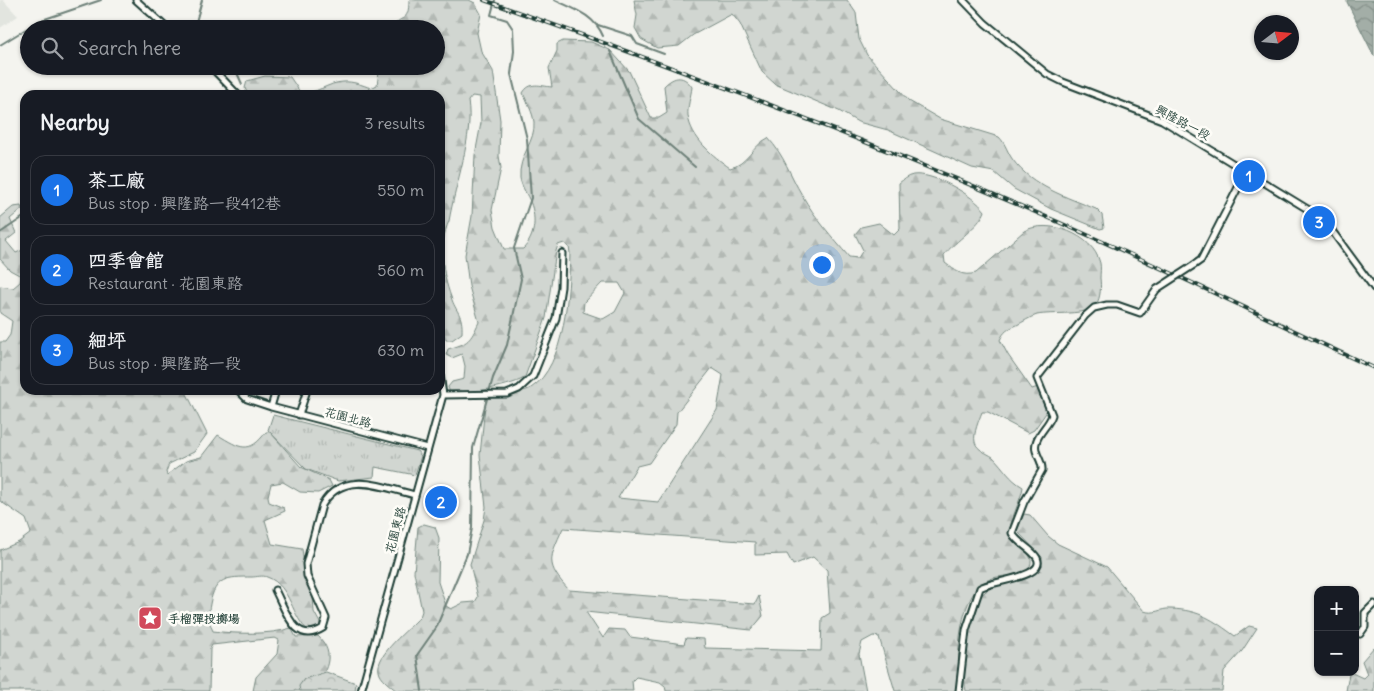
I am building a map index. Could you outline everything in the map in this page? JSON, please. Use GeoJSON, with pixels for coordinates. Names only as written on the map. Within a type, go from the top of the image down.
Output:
{"type":"FeatureCollection","features":[{"type":"Feature","properties":{"kind":"street","name":"興隆路一段"},"geometry":{"type":"LineString","coordinates":[[963,0],[985,23],[1047,74],[1162,120],[1247,170],[1324,220],[1374,288]]}},
{"type":"Feature","properties":{"kind":"street"},"geometry":{"type":"LineString","coordinates":[[138,2],[158,20]]}},
{"type":"Feature","properties":{"kind":"street"},"geometry":{"type":"LineString","coordinates":[[219,75],[233,90]]}},
{"type":"Feature","properties":{"kind":"street"},"geometry":{"type":"LineString","coordinates":[[959,691],[966,630],[977,592],[983,585],[1028,574],[1036,568],[1038,562],[1037,557],[1016,541],[1012,533],[1024,502],[1042,470],[1042,464],[1035,450],[1036,441],[1052,415],[1037,378],[1089,312],[1107,305],[1140,313],[1157,289],[1201,260],[1247,170]]}},
{"type":"Feature","properties":{"kind":"street"},"geometry":{"type":"LineString","coordinates":[[443,396],[497,396],[519,390],[533,376],[556,318],[561,288],[562,253]]}},
{"type":"Feature","properties":{"kind":"street","name":"花園北路"},"geometry":{"type":"LineString","coordinates":[[243,395],[247,399],[271,407],[427,448]]}},
{"type":"Feature","properties":{"kind":"street"},"geometry":{"type":"LineString","coordinates":[[271,407],[275,395]]}},
{"type":"Feature","properties":{"kind":"street"},"geometry":{"type":"LineString","coordinates":[[299,415],[305,395]]}},
{"type":"Feature","properties":{"kind":"street","name":"花園東路"},"geometry":{"type":"LineString","coordinates":[[360,691],[443,396]]}},
{"type":"Feature","properties":{"kind":"street"},"geometry":{"type":"LineString","coordinates":[[275,590],[296,628],[312,635],[323,628],[326,618],[307,576],[306,564],[322,505],[327,497],[341,486],[360,482],[415,495]]}},
{"type":"Feature","properties":{"kind":"street"},"geometry":{"type":"LineString","coordinates":[[1360,634],[1365,627],[1365,613],[1374,604]]}},
{"type":"Feature","properties":{"kind":"shaded area"},"geometry":{"type":"Polygon","coordinates":[[[0,0],[3,0],[18,16],[0,28],[0,0]]]}},
{"type":"Feature","properties":{"kind":"green space"},"geometry":{"type":"Polygon","coordinates":[[[409,0],[469,0],[475,3],[481,14],[477,33],[481,51],[493,71],[500,120],[499,156],[501,168],[492,210],[495,227],[504,249],[523,249],[531,238],[534,226],[532,205],[520,178],[522,163],[534,129],[532,115],[523,93],[532,86],[552,87],[549,68],[557,51],[557,44],[563,41],[591,42],[610,50],[629,71],[651,118],[659,118],[667,113],[664,86],[676,78],[686,80],[692,87],[688,116],[693,132],[710,152],[730,168],[741,163],[758,145],[768,138],[783,158],[812,212],[849,257],[858,258],[863,250],[855,234],[861,227],[879,223],[894,235],[900,229],[899,183],[913,175],[931,177],[952,186],[972,198],[985,211],[973,228],[944,255],[945,263],[959,272],[967,274],[976,273],[1024,231],[1034,227],[1045,226],[1068,231],[1089,244],[1096,253],[1100,263],[1100,292],[1096,305],[1086,311],[1034,316],[1009,329],[1000,340],[1008,355],[1032,389],[1038,387],[1048,410],[1034,430],[1028,433],[988,412],[982,412],[976,431],[975,442],[980,449],[993,457],[1010,477],[1023,487],[1010,534],[1031,558],[1031,563],[1029,568],[1022,573],[993,578],[981,584],[972,596],[966,610],[959,645],[960,691],[895,691],[879,637],[873,636],[862,642],[859,654],[866,691],[666,691],[665,686],[660,682],[636,677],[632,681],[633,691],[397,691],[384,680],[379,671],[382,658],[394,642],[420,617],[422,611],[414,572],[418,527],[424,524],[435,527],[439,538],[438,582],[446,606],[451,609],[463,603],[475,602],[478,597],[470,564],[484,520],[486,507],[480,455],[486,396],[531,388],[543,377],[552,363],[563,326],[570,253],[569,247],[564,243],[558,245],[546,318],[525,377],[512,383],[488,389],[456,394],[450,393],[448,387],[452,382],[464,379],[465,366],[462,354],[452,358],[446,355],[448,349],[465,343],[479,322],[469,286],[465,255],[472,216],[475,155],[481,123],[480,97],[472,96],[468,101],[469,114],[466,144],[445,233],[445,90],[318,90],[343,82],[371,88],[377,85],[379,75],[445,75],[445,20],[400,20],[407,13],[409,0]],[[602,283],[584,302],[583,312],[603,319],[615,312],[625,293],[619,283],[602,283]],[[712,368],[677,412],[676,424],[649,463],[637,466],[618,498],[658,502],[717,410],[723,375],[712,368]],[[563,528],[552,554],[552,561],[556,574],[569,590],[755,604],[759,596],[763,616],[751,630],[586,612],[603,638],[609,629],[625,630],[630,637],[684,644],[686,638],[704,639],[705,648],[821,651],[822,618],[830,613],[827,570],[813,557],[793,565],[787,554],[755,555],[755,542],[563,528]]]}},
{"type":"Feature","properties":{"kind":"green space"},"geometry":{"type":"Polygon","coordinates":[[[634,0],[847,0],[856,13],[859,39],[867,55],[909,101],[940,119],[999,137],[1013,160],[1030,177],[1050,190],[1096,209],[1102,215],[1104,228],[1100,229],[1051,209],[1014,189],[994,172],[972,168],[888,130],[858,122],[839,111],[775,84],[762,72],[740,24],[732,14],[693,35],[679,46],[657,48],[641,39],[635,28],[637,15],[634,0]]]}},
{"type":"Feature","properties":{"kind":"green space"},"geometry":{"type":"Polygon","coordinates":[[[265,76],[290,77],[299,90],[246,90],[245,88],[247,81],[265,76]]]}},
{"type":"Feature","properties":{"kind":"green space"},"geometry":{"type":"Polygon","coordinates":[[[20,206],[20,211],[10,219],[16,233],[6,241],[16,253],[20,251],[20,275],[10,270],[0,259],[0,218],[13,207],[20,206]]]}},
{"type":"Feature","properties":{"kind":"green space"},"geometry":{"type":"Polygon","coordinates":[[[445,278],[462,326],[462,333],[452,340],[446,340],[445,278]]]}},
{"type":"Feature","properties":{"kind":"green space"},"geometry":{"type":"Polygon","coordinates":[[[20,282],[20,395],[188,395],[207,434],[194,452],[169,464],[166,472],[167,475],[186,461],[201,457],[218,435],[238,446],[244,447],[254,444],[266,432],[270,432],[301,467],[329,480],[332,486],[318,493],[300,492],[283,482],[271,484],[268,496],[269,502],[284,508],[285,511],[265,520],[272,544],[302,549],[305,571],[313,596],[314,612],[320,623],[318,629],[309,631],[303,625],[282,587],[265,576],[236,577],[224,580],[215,588],[209,611],[213,631],[253,633],[273,632],[291,628],[296,637],[318,636],[327,650],[328,663],[313,691],[253,691],[256,677],[277,654],[279,640],[275,638],[212,645],[210,649],[209,691],[0,691],[0,550],[19,542],[31,533],[26,519],[0,501],[0,342],[5,342],[10,335],[12,321],[0,313],[0,286],[13,288],[20,282]]]}},
{"type":"Feature","properties":{"kind":"green space"},"geometry":{"type":"Polygon","coordinates":[[[273,415],[417,451],[421,456],[415,475],[375,467],[374,477],[338,481],[306,469],[268,430],[273,415]]]}},
{"type":"Feature","properties":{"kind":"green space"},"geometry":{"type":"Polygon","coordinates":[[[1024,514],[1030,515],[1048,536],[1058,544],[1107,567],[1144,611],[1151,612],[1167,609],[1190,611],[1206,617],[1235,636],[1249,626],[1257,628],[1242,651],[1224,671],[1222,691],[966,691],[964,668],[967,638],[974,609],[979,598],[993,587],[1042,566],[1042,557],[1017,531],[1024,514]]]}},
{"type":"Feature","properties":{"kind":"green space"},"geometry":{"type":"Polygon","coordinates":[[[1374,647],[1374,691],[1346,691],[1349,676],[1363,678],[1367,674],[1362,661],[1374,647]]]}},
{"type":"Feature","properties":{"kind":"green space"},"geometry":{"type":"Polygon","coordinates":[[[326,672],[356,683],[355,691],[300,691],[299,686],[304,679],[326,672]]]}},
{"type":"Feature","properties":{"kind":"water"},"geometry":{"type":"Polygon","coordinates":[[[1347,0],[1374,0],[1374,56],[1347,2],[1347,0]]]}},
{"type":"Feature","properties":{"kind":"waterway"},"geometry":{"type":"LineString","coordinates":[[42,20],[101,0]]}},
{"type":"Feature","properties":{"kind":"waterway"},"geometry":{"type":"LineString","coordinates":[[197,20],[202,0]]}},
{"type":"Feature","properties":{"kind":"waterway"},"geometry":{"type":"LineString","coordinates":[[422,691],[417,655],[436,628],[467,554],[472,528],[473,448],[493,378],[507,345],[521,279],[514,248],[531,198],[527,139],[511,74],[514,51],[513,29],[507,20],[491,15],[495,0]]}},
{"type":"Feature","properties":{"kind":"waterway"},"geometry":{"type":"LineString","coordinates":[[555,0],[589,18],[603,36]]}},
{"type":"Feature","properties":{"kind":"waterway"},"geometry":{"type":"LineString","coordinates":[[598,25],[632,36],[637,44],[664,54]]}},
{"type":"Feature","properties":{"kind":"waterway"},"geometry":{"type":"LineString","coordinates":[[0,45],[20,33]]}},
{"type":"Feature","properties":{"kind":"waterway"},"geometry":{"type":"LineString","coordinates":[[610,51],[639,119],[695,167]]}},
{"type":"Feature","properties":{"kind":"waterway"},"geometry":{"type":"LineString","coordinates":[[238,75],[242,84]]}},
{"type":"Feature","properties":{"kind":"waterway"},"geometry":{"type":"LineString","coordinates":[[0,233],[20,219]]}},
{"type":"Feature","properties":{"kind":"railway"},"geometry":{"type":"LineString","coordinates":[[484,0],[761,102],[967,183],[1121,250],[1374,368]]}},
{"type":"Feature","properties":{"kind":"place","name":"茶工廠"},"geometry":{"type":"Point","coordinates":[1249,176]}},
{"type":"Feature","properties":{"kind":"place","name":"細坪"},"geometry":{"type":"Point","coordinates":[1319,222]}},
{"type":"Feature","properties":{"kind":"place","name":"四季會館"},"geometry":{"type":"Point","coordinates":[441,502]}},
{"type":"Feature","properties":{"kind":"place","name":"手榴彈投擲場"},"geometry":{"type":"Point","coordinates":[150,618]}}]}
